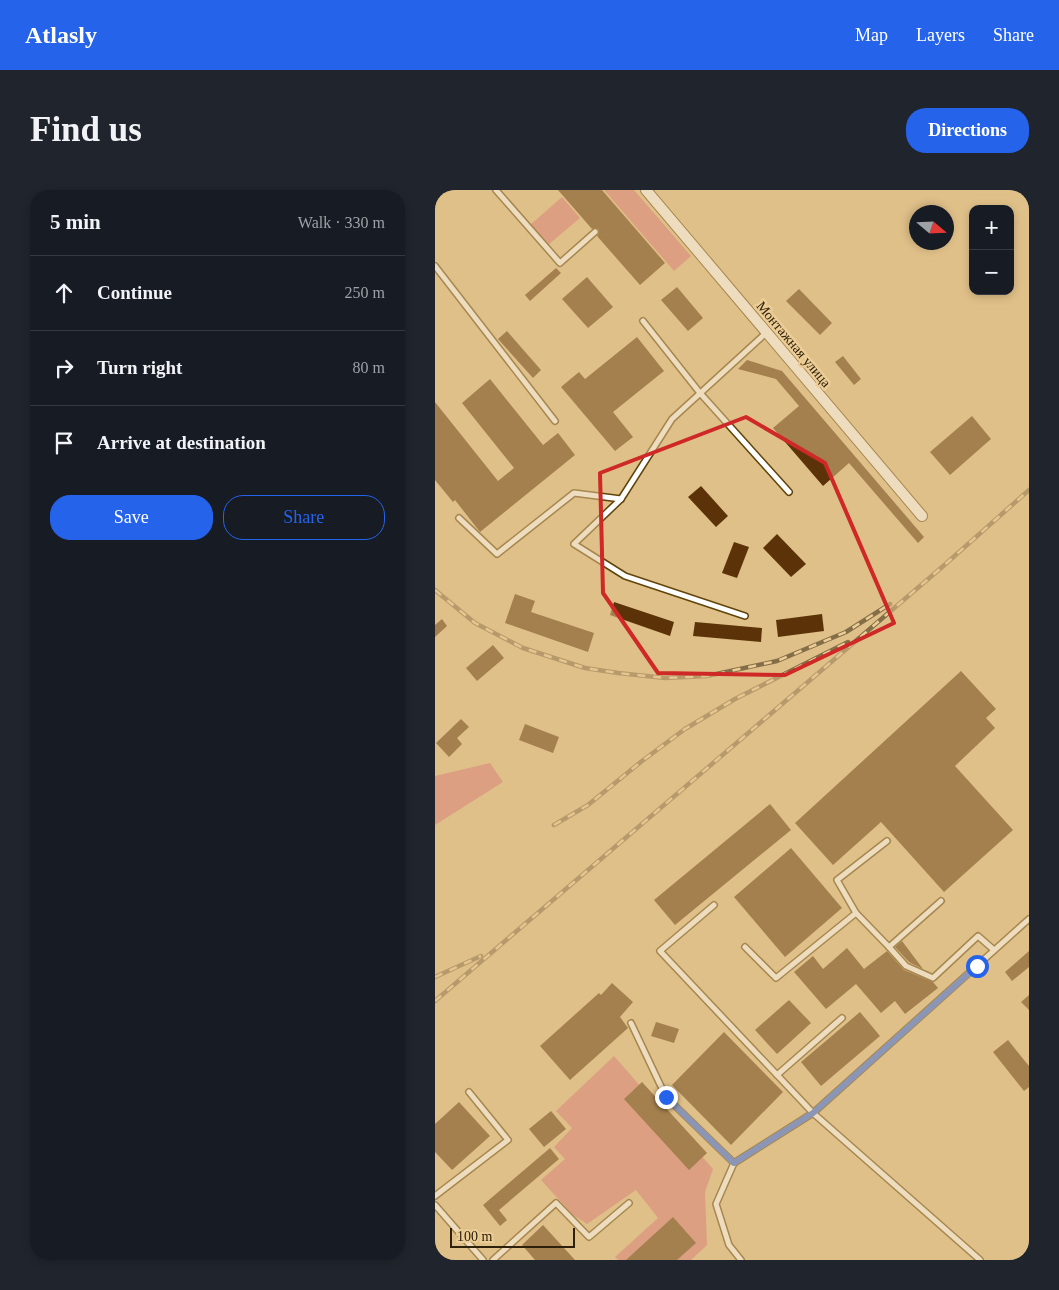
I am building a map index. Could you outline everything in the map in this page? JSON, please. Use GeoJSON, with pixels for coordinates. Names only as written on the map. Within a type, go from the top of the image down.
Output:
{"type":"FeatureCollection","features":[{"type":"Feature","properties":{"kind":"street","name":"Монтажная улица"},"geometry":{"type":"LineString","coordinates":[[646,190],[922,516]]}},
{"type":"Feature","properties":{"kind":"lane"},"geometry":{"type":"LineString","coordinates":[[496,190],[560,263],[595,232]]}},
{"type":"Feature","properties":{"kind":"lane"},"geometry":{"type":"LineString","coordinates":[[435,266],[555,421]]}},
{"type":"Feature","properties":{"kind":"lane"},"geometry":{"type":"LineString","coordinates":[[643,321],[700,393],[789,492]]}},
{"type":"Feature","properties":{"kind":"lane"},"geometry":{"type":"LineString","coordinates":[[745,616],[625,576],[574,544],[621,499],[672,419],[766,333]]}},
{"type":"Feature","properties":{"kind":"lane"},"geometry":{"type":"LineString","coordinates":[[459,518],[497,554],[574,493],[621,499]]}},
{"type":"Feature","properties":{"kind":"lane"},"geometry":{"type":"LineString","coordinates":[[887,841],[837,880],[856,913],[906,966],[933,978],[979,936],[994,950]]}},
{"type":"Feature","properties":{"kind":"lane"},"geometry":{"type":"LineString","coordinates":[[889,947],[941,901]]}},
{"type":"Feature","properties":{"kind":"lane"},"geometry":{"type":"LineString","coordinates":[[713,905],[660,951],[813,1113],[980,1260]]}},
{"type":"Feature","properties":{"kind":"lane"},"geometry":{"type":"LineString","coordinates":[[745,947],[776,978],[856,913]]}},
{"type":"Feature","properties":{"kind":"lane"},"geometry":{"type":"LineString","coordinates":[[741,1260],[729,1245],[716,1204],[734,1163],[813,1113],[1029,919]]}},
{"type":"Feature","properties":{"kind":"lane"},"geometry":{"type":"LineString","coordinates":[[777,1075],[842,1018]]}},
{"type":"Feature","properties":{"kind":"lane"},"geometry":{"type":"LineString","coordinates":[[631,1023],[666,1097],[734,1163]]}},
{"type":"Feature","properties":{"kind":"lane"},"geometry":{"type":"LineString","coordinates":[[435,1196],[508,1140],[469,1092]]}},
{"type":"Feature","properties":{"kind":"lane"},"geometry":{"type":"LineString","coordinates":[[493,1260],[556,1203],[589,1237],[629,1203]]}},
{"type":"Feature","properties":{"kind":"lane"},"geometry":{"type":"LineString","coordinates":[[435,1205],[483,1260]]}},
{"type":"Feature","properties":{"kind":"highlighted area"},"geometry":{"type":"Polygon","coordinates":[[[746,417],[825,463],[894,623],[785,675],[658,673],[603,593],[600,473],[746,417]]]}},
{"type":"Feature","properties":{"kind":"shaded area"},"geometry":{"type":"Polygon","coordinates":[[[604,190],[634,190],[691,256],[674,271],[604,190]]]}},
{"type":"Feature","properties":{"kind":"shaded area"},"geometry":{"type":"Polygon","coordinates":[[[562,197],[580,218],[548,245],[530,225],[562,197]]]}},
{"type":"Feature","properties":{"kind":"shaded area"},"geometry":{"type":"Polygon","coordinates":[[[490,763],[503,782],[435,825],[435,776],[490,763]]]}},
{"type":"Feature","properties":{"kind":"shaded area"},"geometry":{"type":"Polygon","coordinates":[[[614,1056],[713,1169],[705,1192],[707,1245],[691,1260],[618,1260],[615,1257],[658,1218],[636,1190],[587,1224],[573,1215],[541,1180],[565,1159],[554,1147],[572,1128],[556,1111],[614,1056]]]}},
{"type":"Feature","properties":{"kind":"building"},"geometry":{"type":"Polygon","coordinates":[[[558,190],[602,190],[665,263],[640,285],[597,236],[599,230],[596,228],[592,229],[558,190]]]}},
{"type":"Feature","properties":{"kind":"building"},"geometry":{"type":"Polygon","coordinates":[[[556,268],[561,273],[530,301],[525,295],[556,268]]]}},
{"type":"Feature","properties":{"kind":"building"},"geometry":{"type":"Polygon","coordinates":[[[587,277],[613,307],[588,328],[562,299],[587,277]]]}},
{"type":"Feature","properties":{"kind":"building"},"geometry":{"type":"Polygon","coordinates":[[[677,287],[703,318],[688,331],[661,300],[677,287]]]}},
{"type":"Feature","properties":{"kind":"building"},"geometry":{"type":"Polygon","coordinates":[[[799,289],[832,323],[820,335],[786,301],[799,289]]]}},
{"type":"Feature","properties":{"kind":"building"},"geometry":{"type":"Polygon","coordinates":[[[507,331],[541,370],[533,378],[498,339],[507,331]]]}},
{"type":"Feature","properties":{"kind":"building"},"geometry":{"type":"Polygon","coordinates":[[[637,337],[664,371],[613,412],[633,437],[615,451],[561,387],[579,372],[585,379],[637,337]]]}},
{"type":"Feature","properties":{"kind":"building"},"geometry":{"type":"Polygon","coordinates":[[[843,356],[861,379],[854,385],[835,362],[843,356]]]}},
{"type":"Feature","properties":{"kind":"building"},"geometry":{"type":"Polygon","coordinates":[[[747,360],[782,371],[924,537],[918,543],[849,463],[823,486],[773,428],[799,406],[776,379],[738,369],[747,360]]]}},
{"type":"Feature","properties":{"kind":"building"},"geometry":{"type":"Polygon","coordinates":[[[490,379],[543,445],[558,433],[575,455],[480,532],[455,500],[453,502],[435,480],[435,402],[498,481],[514,468],[462,403],[490,379]]]}},
{"type":"Feature","properties":{"kind":"building"},"geometry":{"type":"Polygon","coordinates":[[[972,416],[991,439],[950,475],[930,452],[972,416]]]}},
{"type":"Feature","properties":{"kind":"building"},"geometry":{"type":"Polygon","coordinates":[[[701,486],[728,516],[716,527],[688,497],[701,486]]]}},
{"type":"Feature","properties":{"kind":"building"},"geometry":{"type":"Polygon","coordinates":[[[777,534],[806,564],[791,577],[763,548],[777,534]]]}},
{"type":"Feature","properties":{"kind":"building"},"geometry":{"type":"Polygon","coordinates":[[[734,542],[749,547],[737,578],[722,573],[734,542]]]}},
{"type":"Feature","properties":{"kind":"building"},"geometry":{"type":"Polygon","coordinates":[[[515,594],[535,601],[531,612],[594,633],[588,652],[505,623],[515,594]]]}},
{"type":"Feature","properties":{"kind":"building"},"geometry":{"type":"Polygon","coordinates":[[[614,602],[674,622],[670,636],[610,615],[614,602]]]}},
{"type":"Feature","properties":{"kind":"building"},"geometry":{"type":"Polygon","coordinates":[[[822,614],[824,631],[778,637],[776,620],[822,614]]]}},
{"type":"Feature","properties":{"kind":"building"},"geometry":{"type":"Polygon","coordinates":[[[442,619],[447,626],[435,637],[435,625],[442,619]]]}},
{"type":"Feature","properties":{"kind":"building"},"geometry":{"type":"Polygon","coordinates":[[[695,622],[762,628],[761,642],[693,636],[695,622]]]}},
{"type":"Feature","properties":{"kind":"building"},"geometry":{"type":"Polygon","coordinates":[[[493,645],[504,658],[477,681],[466,668],[493,645]]]}},
{"type":"Feature","properties":{"kind":"building"},"geometry":{"type":"Polygon","coordinates":[[[961,671],[996,709],[986,718],[995,728],[955,766],[1013,830],[944,892],[881,822],[833,865],[795,823],[961,671]]]}},
{"type":"Feature","properties":{"kind":"building"},"geometry":{"type":"Polygon","coordinates":[[[461,719],[469,727],[457,738],[462,744],[449,757],[436,743],[461,719]]]}},
{"type":"Feature","properties":{"kind":"building"},"geometry":{"type":"Polygon","coordinates":[[[525,724],[559,737],[553,753],[519,740],[525,724]]]}},
{"type":"Feature","properties":{"kind":"building"},"geometry":{"type":"Polygon","coordinates":[[[770,804],[791,830],[675,925],[654,900],[770,804]]]}},
{"type":"Feature","properties":{"kind":"building"},"geometry":{"type":"Polygon","coordinates":[[[791,848],[842,908],[785,957],[734,897],[791,848]]]}},
{"type":"Feature","properties":{"kind":"building"},"geometry":{"type":"Polygon","coordinates":[[[902,941],[923,969],[909,962],[895,947],[902,941]]]}},
{"type":"Feature","properties":{"kind":"building"},"geometry":{"type":"Polygon","coordinates":[[[847,948],[864,969],[887,951],[904,970],[933,982],[938,988],[905,1014],[895,1001],[881,1013],[856,984],[826,1009],[794,972],[813,956],[823,969],[847,948]]]}},
{"type":"Feature","properties":{"kind":"building"},"geometry":{"type":"Polygon","coordinates":[[[1029,951],[1029,967],[1012,981],[1005,972],[1029,951]]]}},
{"type":"Feature","properties":{"kind":"building"},"geometry":{"type":"Polygon","coordinates":[[[612,983],[633,1002],[620,1017],[628,1028],[570,1080],[540,1046],[599,993],[601,995],[612,983]]]}},
{"type":"Feature","properties":{"kind":"building"},"geometry":{"type":"Polygon","coordinates":[[[1029,995],[1029,1010],[1021,1002],[1029,995]]]}},
{"type":"Feature","properties":{"kind":"building"},"geometry":{"type":"Polygon","coordinates":[[[789,1000],[811,1023],[777,1054],[755,1030],[789,1000]]]}},
{"type":"Feature","properties":{"kind":"building"},"geometry":{"type":"Polygon","coordinates":[[[860,1012],[880,1036],[821,1086],[801,1062],[860,1012]]]}},
{"type":"Feature","properties":{"kind":"building"},"geometry":{"type":"Polygon","coordinates":[[[656,1022],[679,1029],[674,1043],[651,1036],[656,1022]]]}},
{"type":"Feature","properties":{"kind":"building"},"geometry":{"type":"Polygon","coordinates":[[[724,1032],[783,1092],[731,1145],[672,1085],[724,1032]]]}},
{"type":"Feature","properties":{"kind":"building"},"geometry":{"type":"Polygon","coordinates":[[[1008,1040],[1029,1066],[1029,1087],[1024,1091],[993,1052],[1008,1040]]]}},
{"type":"Feature","properties":{"kind":"building"},"geometry":{"type":"Polygon","coordinates":[[[642,1082],[707,1153],[689,1170],[624,1099],[642,1082]]]}},
{"type":"Feature","properties":{"kind":"building"},"geometry":{"type":"Polygon","coordinates":[[[459,1102],[490,1136],[452,1170],[435,1152],[435,1124],[459,1102]]]}},
{"type":"Feature","properties":{"kind":"building"},"geometry":{"type":"Polygon","coordinates":[[[551,1111],[566,1129],[544,1147],[529,1129],[551,1111]]]}},
{"type":"Feature","properties":{"kind":"building"},"geometry":{"type":"Polygon","coordinates":[[[550,1148],[559,1159],[499,1210],[507,1220],[500,1226],[483,1205],[550,1148]]]}},
{"type":"Feature","properties":{"kind":"building"},"geometry":{"type":"Polygon","coordinates":[[[673,1217],[696,1243],[677,1260],[626,1260],[673,1217]]]}},
{"type":"Feature","properties":{"kind":"building"},"geometry":{"type":"Polygon","coordinates":[[[543,1225],[575,1260],[535,1260],[522,1245],[543,1225]]]}},
{"type":"Feature","properties":{"kind":"railway"},"geometry":{"type":"LineString","coordinates":[[435,1001],[941,568],[1029,490]]}},
{"type":"Feature","properties":{"kind":"railway"},"geometry":{"type":"LineString","coordinates":[[435,590],[475,623],[523,648],[585,668],[665,678],[707,676],[777,661],[846,632],[890,604]]}},
{"type":"Feature","properties":{"kind":"railway"},"geometry":{"type":"LineString","coordinates":[[554,825],[588,805],[685,729],[735,699],[848,642]]}},
{"type":"Feature","properties":{"kind":"railway"},"geometry":{"type":"LineString","coordinates":[[435,977],[481,956]]}},
{"type":"Feature","properties":{"kind":"route"},"geometry":{"type":"LineString","coordinates":[[666,1097],[734,1163],[813,1113],[977,966]]}}]}
